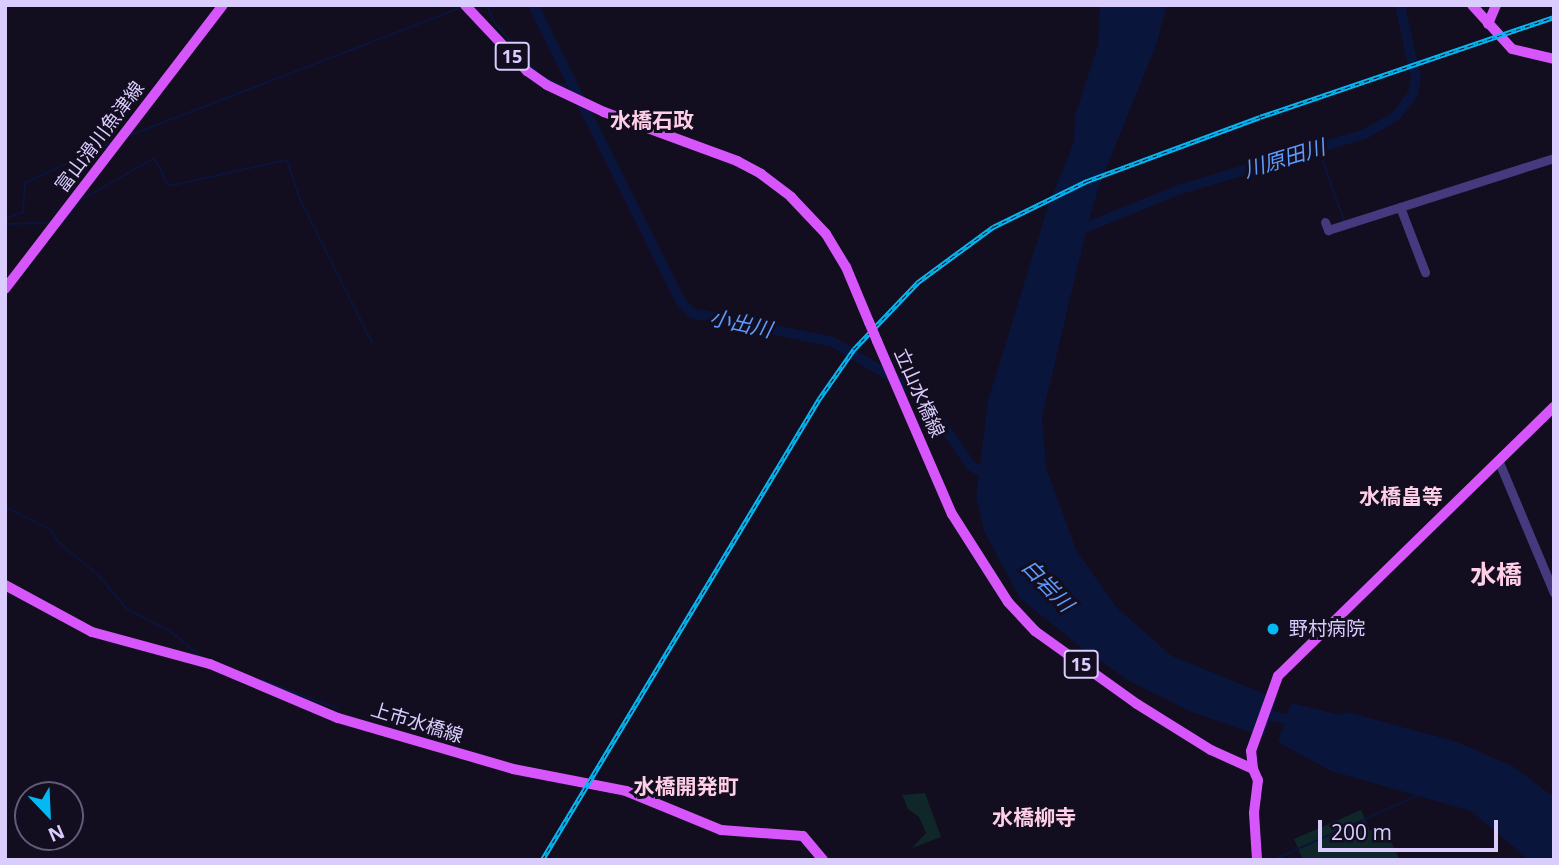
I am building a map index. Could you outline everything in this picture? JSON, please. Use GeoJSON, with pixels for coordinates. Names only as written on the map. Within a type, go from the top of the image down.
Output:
{"type":"FeatureCollection","features":[{"type":"Feature","properties":{"kind":"main road","name":"富山滑川魚津線"},"geometry":{"type":"LineString","coordinates":[[5,289],[223,5]]}},
{"type":"Feature","properties":{"kind":"main road","name":"立山水橋線"},"geometry":{"type":"LineString","coordinates":[[465,5],[527,71],[567,96],[737,161],[761,174],[791,197],[826,234],[846,267],[952,514],[1008,603],[1035,631],[1137,704],[1212,750],[1253,769]]}},
{"type":"Feature","properties":{"kind":"main road"},"geometry":{"type":"LineString","coordinates":[[1472,5],[1512,49],[1554,59]]}},
{"type":"Feature","properties":{"kind":"main road"},"geometry":{"type":"LineString","coordinates":[[1488,24],[1496,5]]}},
{"type":"Feature","properties":{"kind":"main road"},"geometry":{"type":"LineString","coordinates":[[1257,860],[1254,813],[1258,780],[1253,769],[1251,751],[1275,682],[1554,407]]}},
{"type":"Feature","properties":{"kind":"main road","name":"上市水橋線"},"geometry":{"type":"LineString","coordinates":[[5,585],[92,632],[210,664],[338,718],[513,769],[626,791],[721,830],[803,835],[823,860]]}},
{"type":"Feature","properties":{"kind":"street"},"geometry":{"type":"LineString","coordinates":[[1325,222],[1328,230],[1554,159]]}},
{"type":"Feature","properties":{"kind":"street"},"geometry":{"type":"LineString","coordinates":[[1400,207],[1425,272]]}},
{"type":"Feature","properties":{"kind":"street"},"geometry":{"type":"LineString","coordinates":[[1499,462],[1554,593]]}},
{"type":"Feature","properties":{"kind":"green space"},"geometry":{"type":"Polygon","coordinates":[[[925,793],[941,837],[912,848],[926,833],[919,817],[908,809],[902,795],[925,793]]]}},
{"type":"Feature","properties":{"kind":"green space"},"geometry":{"type":"Polygon","coordinates":[[[1361,810],[1370,831],[1383,826],[1400,860],[1303,860],[1294,839],[1361,810]]]}},
{"type":"Feature","properties":{"kind":"water"},"geometry":{"type":"Polygon","coordinates":[[[1100,5],[1165,5],[1165,12],[1156,45],[1099,186],[1086,231],[1042,417],[1046,468],[1077,552],[1118,609],[1172,656],[1277,699],[1264,737],[1192,712],[1129,681],[1078,645],[1020,598],[984,531],[976,496],[988,401],[1048,206],[1074,142],[1075,116],[1098,45],[1100,5]]]}},
{"type":"Feature","properties":{"kind":"water"},"geometry":{"type":"Polygon","coordinates":[[[1291,703],[1340,715],[1347,712],[1457,742],[1514,767],[1554,797],[1554,860],[1529,860],[1471,811],[1331,771],[1278,742],[1291,703]]]}},
{"type":"Feature","properties":{"kind":"waterway"},"geometry":{"type":"LineString","coordinates":[[487,5],[494,22],[536,71]]}},
{"type":"Feature","properties":{"kind":"waterway","name":"小出川"},"geometry":{"type":"LineString","coordinates":[[533,5],[681,302],[692,313],[833,342],[923,396],[971,466],[988,475]]}},
{"type":"Feature","properties":{"kind":"waterway","name":"川原田川"},"geometry":{"type":"LineString","coordinates":[[1075,232],[1178,190],[1365,134],[1396,116],[1413,94],[1416,78],[1400,5]]}},
{"type":"Feature","properties":{"kind":"waterway"},"geometry":{"type":"LineString","coordinates":[[128,136],[462,7]]}},
{"type":"Feature","properties":{"kind":"waterway"},"geometry":{"type":"LineString","coordinates":[[546,78],[562,85],[571,85]]}},
{"type":"Feature","properties":{"kind":"waterway"},"geometry":{"type":"LineString","coordinates":[[5,219],[23,212],[25,183],[113,142]]}},
{"type":"Feature","properties":{"kind":"waterway"},"geometry":{"type":"LineString","coordinates":[[1318,147],[1344,221]]}},
{"type":"Feature","properties":{"kind":"waterway"},"geometry":{"type":"LineString","coordinates":[[62,223],[79,201],[154,158],[168,184],[174,185],[287,160],[300,199],[372,342]]}},
{"type":"Feature","properties":{"kind":"waterway"},"geometry":{"type":"LineString","coordinates":[[5,224],[50,223]]}},
{"type":"Feature","properties":{"kind":"waterway"},"geometry":{"type":"LineString","coordinates":[[5,507],[52,530],[58,542],[97,574],[127,609],[170,631],[200,656]]}},
{"type":"Feature","properties":{"kind":"waterway"},"geometry":{"type":"LineString","coordinates":[[261,680],[339,709]]}},
{"type":"Feature","properties":{"kind":"waterway","name":"白岩川"},"geometry":{"type":"LineString","coordinates":[[1257,713],[1300,722]]}},
{"type":"Feature","properties":{"kind":"waterway"},"geometry":{"type":"LineString","coordinates":[[1273,860],[1419,795]]}},
{"type":"Feature","properties":{"kind":"railway"},"geometry":{"type":"LineString","coordinates":[[542,860],[819,399],[854,349],[918,282],[993,227],[1087,181],[1260,117],[1554,17]]}},
{"type":"Feature","properties":{"kind":"place","name":"野村病院"},"geometry":{"type":"Point","coordinates":[1273,629]}},
{"type":"Feature","properties":{"kind":"district","name":"水橋石政"},"geometry":{"type":"Point","coordinates":[652,120]}},
{"type":"Feature","properties":{"kind":"district","name":"水橋畠等"},"geometry":{"type":"Point","coordinates":[1401,496]}},
{"type":"Feature","properties":{"kind":"district","name":"水橋"},"geometry":{"type":"Point","coordinates":[1496,575]}},
{"type":"Feature","properties":{"kind":"district","name":"水橋開発町"},"geometry":{"type":"Point","coordinates":[686,786]}},
{"type":"Feature","properties":{"kind":"district","name":"水橋柳寺"},"geometry":{"type":"Point","coordinates":[1034,817]}}]}
